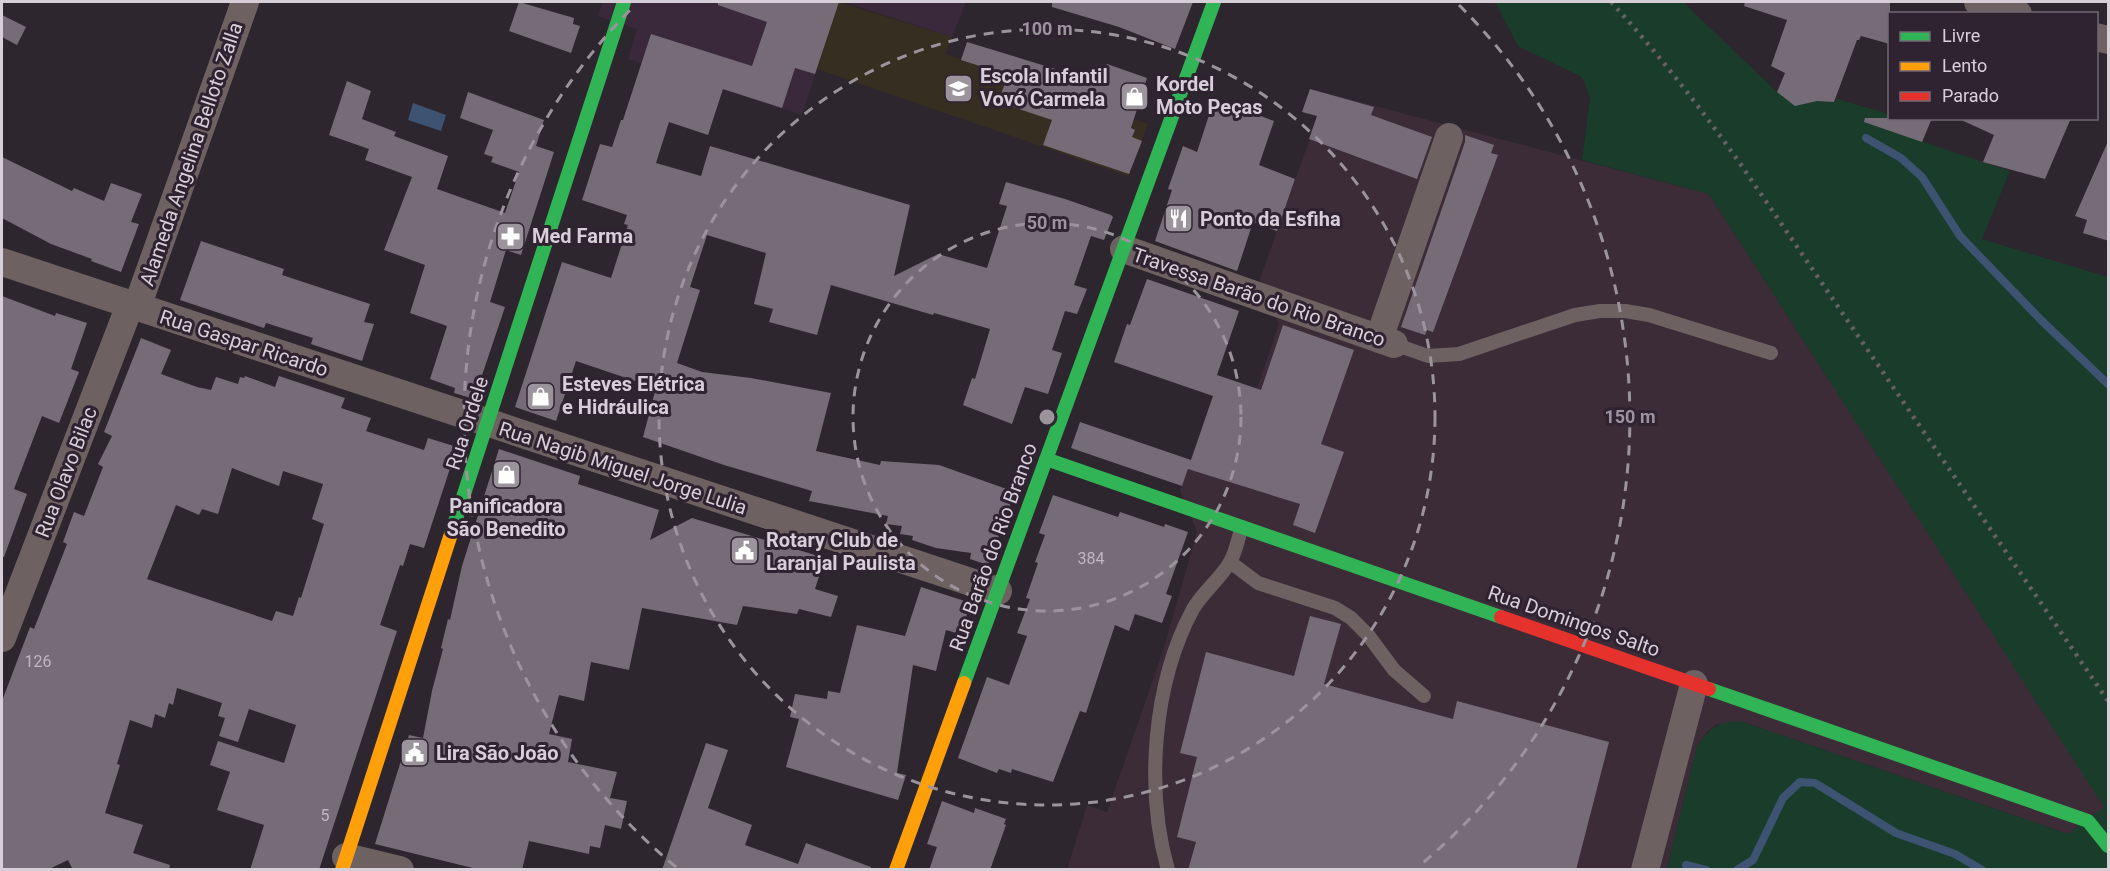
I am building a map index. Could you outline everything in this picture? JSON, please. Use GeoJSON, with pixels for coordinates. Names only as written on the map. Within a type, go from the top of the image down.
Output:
{"type":"FeatureCollection","features":[{"type":"Feature","properties":{"kind":"main road","name":"Rua Ordele"},"geometry":{"type":"LineString","coordinates":[[345,865],[624,2]]}},
{"type":"Feature","properties":{"kind":"main road","name":"Rua Barão do Rio Branco"},"geometry":{"type":"LineString","coordinates":[[896,870],[1214,2]]}},
{"type":"Feature","properties":{"kind":"main road","name":"Rua Domingos Salto"},"geometry":{"type":"LineString","coordinates":[[1046,459],[2088,821],[2109,846]]}},
{"type":"Feature","properties":{"kind":"street","name":"Alameda Angelina Belloto Zalla"},"geometry":{"type":"LineString","coordinates":[[134,306],[245,2]]}},
{"type":"Feature","properties":{"kind":"street"},"geometry":{"type":"LineString","coordinates":[[1978,2],[2011,12]]}},
{"type":"Feature","properties":{"kind":"street"},"geometry":{"type":"LineString","coordinates":[[1387,342],[1449,137]]}},
{"type":"Feature","properties":{"kind":"street","name":"Travessa Barão do Rio Branco"},"geometry":{"type":"LineString","coordinates":[[1124,249],[1387,342]]}},
{"type":"Feature","properties":{"kind":"street","name":"Rua Gaspar Ricardo"},"geometry":{"type":"LineString","coordinates":[[2,262],[487,424]]}},
{"type":"Feature","properties":{"kind":"street","name":"Rua Olavo Bilac"},"geometry":{"type":"LineString","coordinates":[[2,638],[134,306]]}},
{"type":"Feature","properties":{"kind":"street","name":"Rua Nagib Miguel Jorge Lulia"},"geometry":{"type":"LineString","coordinates":[[487,424],[998,591]]}},
{"type":"Feature","properties":{"kind":"street"},"geometry":{"type":"LineString","coordinates":[[1645,870],[1694,684]]}},
{"type":"Feature","properties":{"kind":"street"},"geometry":{"type":"LineString","coordinates":[[345,865],[400,870]]}},
{"type":"Feature","properties":{"kind":"lane"},"geometry":{"type":"LineString","coordinates":[[1387,342],[1428,356],[1459,354],[1575,315],[1625,310],[1649,315],[1771,353]]}},
{"type":"Feature","properties":{"kind":"lane"},"geometry":{"type":"LineString","coordinates":[[1168,870],[1158,824],[1155,786],[1156,755],[1164,693],[1175,652],[1194,608],[1230,562],[1242,527]]}},
{"type":"Feature","properties":{"kind":"lane"},"geometry":{"type":"LineString","coordinates":[[1230,562],[1258,583],[1335,608],[1351,618],[1368,635],[1394,670],[1424,696]]}},
{"type":"Feature","properties":{"kind":"shaded area"},"geometry":{"type":"Polygon","coordinates":[[[603,2],[839,2],[802,115],[628,59],[637,29],[598,16],[603,2]]]}},
{"type":"Feature","properties":{"kind":"shaded area","name":"Escola Infantil Vovó Carmela"},"geometry":{"type":"Polygon","coordinates":[[[839,2],[952,37],[946,54],[1148,124],[1128,176],[817,69],[839,2]]]}},
{"type":"Feature","properties":{"kind":"shaded area"},"geometry":{"type":"Polygon","coordinates":[[[843,2],[966,2],[952,37],[843,2]]]}},
{"type":"Feature","properties":{"kind":"shaded area"},"geometry":{"type":"Polygon","coordinates":[[[1326,93],[1709,194],[2105,807],[2068,834],[1743,722],[1717,724],[1707,732],[1697,746],[1667,869],[1067,870],[1087,805],[1107,812],[1164,648],[1197,532],[1180,491],[1211,402],[1248,414],[1279,324],[1260,279],[1326,93]]]}},
{"type":"Feature","properties":{"kind":"green space"},"geometry":{"type":"Polygon","coordinates":[[[1495,2],[1683,2],[1777,92],[1817,101],[1836,102],[1837,99],[1888,114],[1888,120],[1891,120],[1900,134],[2010,171],[1982,239],[2108,277],[2108,869],[1667,869],[1697,746],[1716,726],[1735,721],[2068,834],[2104,807],[1709,194],[1582,160],[1590,97],[1582,77],[1518,46],[1495,2]]]}},
{"type":"Feature","properties":{"kind":"water"},"geometry":{"type":"Polygon","coordinates":[[[413,103],[446,115],[441,131],[408,120],[413,103]]]}},
{"type":"Feature","properties":{"kind":"building"},"geometry":{"type":"Polygon","coordinates":[[[519,2],[574,18],[573,24],[580,26],[571,53],[509,31],[519,2]]]}},
{"type":"Feature","properties":{"kind":"building"},"geometry":{"type":"Polygon","coordinates":[[[718,2],[839,2],[815,74],[795,68],[782,108],[723,89],[708,135],[669,122],[656,163],[701,176],[710,146],[910,205],[894,276],[938,254],[987,268],[1007,206],[999,204],[1006,182],[1065,199],[1113,217],[1104,240],[1091,236],[1074,285],[1087,289],[1077,314],[1065,311],[1052,350],[1062,353],[1048,394],[1025,387],[1012,424],[963,405],[972,378],[975,379],[990,329],[831,285],[817,335],[769,322],[773,309],[754,304],[766,253],[707,235],[690,287],[700,290],[677,363],[702,372],[751,378],[831,393],[816,451],[880,465],[881,461],[939,465],[1015,492],[988,565],[970,559],[971,553],[936,548],[912,540],[913,536],[900,534],[902,526],[886,524],[888,516],[809,501],[812,491],[724,465],[643,437],[656,388],[576,361],[556,421],[515,407],[562,262],[611,278],[628,225],[624,224],[627,215],[582,200],[600,144],[612,147],[651,34],[752,66],[767,22],[718,5],[718,2]]]}},
{"type":"Feature","properties":{"kind":"building"},"geometry":{"type":"Polygon","coordinates":[[[1052,2],[1193,2],[1175,49],[1119,27],[1052,7],[1052,2]]]}},
{"type":"Feature","properties":{"kind":"building"},"geometry":{"type":"Polygon","coordinates":[[[1745,2],[1890,2],[1888,43],[1861,36],[1857,40],[1834,102],[1817,101],[1795,106],[1777,92],[1785,73],[1771,66],[1787,20],[1744,6],[1745,2]]]}},
{"type":"Feature","properties":{"kind":"building"},"geometry":{"type":"Polygon","coordinates":[[[2,15],[26,27],[17,45],[2,37],[2,15]]]}},
{"type":"Feature","properties":{"kind":"building"},"geometry":{"type":"Polygon","coordinates":[[[967,42],[1101,83],[1107,64],[1147,78],[1131,128],[1135,130],[1132,137],[1142,141],[1129,174],[1043,145],[1052,120],[998,102],[1008,75],[961,60],[967,42]]]}},
{"type":"Feature","properties":{"kind":"building"},"geometry":{"type":"Polygon","coordinates":[[[347,81],[371,91],[362,119],[396,132],[394,136],[448,156],[437,189],[505,213],[519,172],[491,162],[493,157],[484,154],[493,130],[460,118],[468,92],[544,120],[536,146],[554,152],[521,255],[506,250],[490,302],[505,307],[474,399],[454,393],[455,388],[430,379],[447,326],[410,313],[425,265],[384,250],[412,177],[365,160],[369,149],[329,135],[347,81]]]}},
{"type":"Feature","properties":{"kind":"building"},"geometry":{"type":"Polygon","coordinates":[[[1310,89],[1374,107],[1371,115],[1432,137],[1417,179],[1309,139],[1317,116],[1302,112],[1310,89]]]}},
{"type":"Feature","properties":{"kind":"building"},"geometry":{"type":"Polygon","coordinates":[[[1214,100],[1274,121],[1259,165],[1295,179],[1277,231],[1253,222],[1237,271],[1155,241],[1172,190],[1168,189],[1183,146],[1197,152],[1214,100]]]}},
{"type":"Feature","properties":{"kind":"building"},"geometry":{"type":"Polygon","coordinates":[[[1865,118],[1931,120],[1922,142],[1864,122],[1865,118]]]}},
{"type":"Feature","properties":{"kind":"building"},"geometry":{"type":"Polygon","coordinates":[[[1961,120],[2070,120],[2045,179],[1983,162],[1994,135],[1961,120]]]}},
{"type":"Feature","properties":{"kind":"building"},"geometry":{"type":"Polygon","coordinates":[[[1465,135],[1494,145],[1491,153],[1498,155],[1433,332],[1427,330],[1425,335],[1401,327],[1465,142],[1465,135]]]}},
{"type":"Feature","properties":{"kind":"building"},"geometry":{"type":"Polygon","coordinates":[[[2109,139],[2109,241],[2083,233],[2087,220],[2075,216],[2109,139]]]}},
{"type":"Feature","properties":{"kind":"building"},"geometry":{"type":"Polygon","coordinates":[[[2,157],[72,191],[74,188],[104,201],[111,183],[142,194],[131,222],[139,224],[121,272],[51,244],[2,218],[2,157]]]}},
{"type":"Feature","properties":{"kind":"building"},"geometry":{"type":"Polygon","coordinates":[[[201,241],[284,269],[282,275],[370,304],[364,322],[374,324],[362,361],[311,344],[313,338],[266,323],[264,328],[180,300],[201,241]]]}},
{"type":"Feature","properties":{"kind":"building"},"geometry":{"type":"Polygon","coordinates":[[[1147,279],[1239,311],[1217,375],[1261,390],[1283,325],[1354,350],[1321,444],[1344,452],[1315,533],[1293,525],[1300,504],[1188,469],[1182,486],[1071,448],[1080,422],[1191,460],[1213,396],[1114,362],[1127,324],[1130,325],[1147,279]]]}},
{"type":"Feature","properties":{"kind":"building"},"geometry":{"type":"Polygon","coordinates":[[[2,296],[55,316],[56,313],[87,323],[71,369],[79,372],[59,423],[42,416],[14,489],[27,494],[4,557],[2,557],[2,296]]]}},
{"type":"Feature","properties":{"kind":"building"},"geometry":{"type":"Polygon","coordinates":[[[141,338],[171,350],[161,374],[197,387],[211,390],[216,377],[238,384],[240,377],[245,376],[275,387],[279,376],[345,398],[341,408],[371,418],[366,431],[424,450],[428,438],[457,447],[424,548],[410,544],[403,566],[400,565],[380,625],[397,631],[319,870],[250,870],[264,825],[217,810],[230,772],[210,765],[218,741],[284,763],[296,725],[249,709],[238,742],[219,736],[225,718],[218,716],[222,703],[177,688],[173,705],[169,703],[165,718],[155,714],[152,728],[130,720],[117,764],[120,765],[105,813],[143,825],[133,853],[170,865],[169,870],[73,870],[68,860],[47,870],[2,870],[2,701],[30,627],[34,629],[67,544],[63,542],[74,512],[84,516],[103,467],[98,464],[112,436],[104,432],[141,338]],[[232,468],[218,514],[202,509],[199,515],[176,505],[147,579],[272,621],[276,611],[293,616],[299,597],[301,598],[324,524],[312,519],[323,484],[283,471],[279,486],[232,468]]]}},
{"type":"Feature","properties":{"kind":"building"},"geometry":{"type":"Polygon","coordinates":[[[499,449],[580,476],[578,484],[659,510],[650,540],[692,518],[825,558],[815,589],[838,596],[831,617],[799,609],[797,614],[743,606],[737,625],[642,608],[629,670],[591,662],[584,701],[559,695],[549,734],[572,739],[568,762],[617,772],[610,798],[627,801],[621,829],[605,825],[600,848],[590,846],[589,854],[529,841],[522,870],[481,870],[375,844],[409,735],[423,738],[448,619],[450,620],[462,566],[499,449]]]}},
{"type":"Feature","properties":{"kind":"building"},"geometry":{"type":"Polygon","coordinates":[[[1053,495],[1118,517],[1120,512],[1164,527],[1165,524],[1188,532],[1166,594],[1172,596],[1162,623],[1135,614],[1129,631],[1115,625],[1086,713],[1080,711],[1053,782],[1012,769],[1011,773],[999,769],[997,773],[958,758],[987,677],[1009,685],[1027,636],[1017,633],[1030,599],[1026,598],[1045,535],[1039,533],[1053,495]]]}},
{"type":"Feature","properties":{"kind":"building"},"geometry":{"type":"Polygon","coordinates":[[[921,587],[971,603],[960,634],[946,630],[936,671],[913,665],[897,773],[906,775],[898,800],[786,767],[799,719],[790,717],[795,694],[827,699],[828,691],[840,693],[857,625],[905,636],[921,587]]]}},
{"type":"Feature","properties":{"kind":"building"},"geometry":{"type":"Polygon","coordinates":[[[1310,616],[1341,624],[1324,684],[1453,719],[1457,701],[1609,742],[1576,870],[1188,870],[1196,842],[1177,837],[1197,757],[1180,753],[1206,652],[1294,676],[1310,616]]]}},
{"type":"Feature","properties":{"kind":"building"},"geometry":{"type":"Polygon","coordinates":[[[706,743],[728,750],[708,808],[752,825],[745,845],[798,864],[806,843],[871,867],[871,870],[662,870],[706,743]]]}},
{"type":"Feature","properties":{"kind":"building"},"geometry":{"type":"Polygon","coordinates":[[[942,801],[974,813],[975,808],[1006,819],[990,870],[929,870],[937,847],[927,844],[942,801]]]}},
{"type":"Feature","properties":{"kind":"waterway"},"geometry":{"type":"LineString","coordinates":[[1866,138],[1901,158],[1922,177],[1960,236],[2041,320],[2108,384]]}},
{"type":"Feature","properties":{"kind":"waterway"},"geometry":{"type":"LineString","coordinates":[[1737,870],[1753,860],[1783,798],[1800,782],[1815,783],[1896,833],[1955,854],[1982,870]]}},
{"type":"Feature","properties":{"kind":"waterway"},"geometry":{"type":"LineString","coordinates":[[1686,865],[1706,870]]}},
{"type":"Feature","properties":{"kind":"railway"},"geometry":{"type":"LineString","coordinates":[[1611,2],[1645,40],[1709,120],[1739,162],[2108,701]]}},
{"type":"Feature","properties":{"kind":"traffic: fast"},"geometry":{"type":"LineString","coordinates":[[451,534],[624,2]]}},
{"type":"Feature","properties":{"kind":"traffic: fast"},"geometry":{"type":"LineString","coordinates":[[964,683],[1214,2]]}},
{"type":"Feature","properties":{"kind":"traffic: fast"},"geometry":{"type":"LineString","coordinates":[[1046,459],[1501,617]]}},
{"type":"Feature","properties":{"kind":"traffic: fast"},"geometry":{"type":"LineString","coordinates":[[1709,689],[2088,821],[2108,846]]}},
{"type":"Feature","properties":{"kind":"traffic: slow"},"geometry":{"type":"LineString","coordinates":[[342,870],[451,534]]}},
{"type":"Feature","properties":{"kind":"traffic: slow"},"geometry":{"type":"LineString","coordinates":[[896,870],[964,683]]}},
{"type":"Feature","properties":{"kind":"traffic: jam"},"geometry":{"type":"LineString","coordinates":[[1501,617],[1709,689]]}},
{"type":"Feature","properties":{"kind":"place","name":"Escola Infantil Vovó Carmela"},"geometry":{"type":"Point","coordinates":[959,88]}},
{"type":"Feature","properties":{"kind":"place","name":"Kordel Moto Peças"},"geometry":{"type":"Point","coordinates":[1135,96]}},
{"type":"Feature","properties":{"kind":"place","name":"Ponto da Esfiha"},"geometry":{"type":"Point","coordinates":[1179,219]}},
{"type":"Feature","properties":{"kind":"place","name":"Med Farma"},"geometry":{"type":"Point","coordinates":[511,236]}},
{"type":"Feature","properties":{"kind":"place","name":"Esteves Elétrica e Hidráulica"},"geometry":{"type":"Point","coordinates":[541,396]}},
{"type":"Feature","properties":{"kind":"place","name":"Panificadora São Benedito"},"geometry":{"type":"Point","coordinates":[506,475]}},
{"type":"Feature","properties":{"kind":"place","name":"Rotary Club de Laranjal Paulista"},"geometry":{"type":"Point","coordinates":[745,551]}},
{"type":"Feature","properties":{"kind":"place","name":"Lira São João"},"geometry":{"type":"Point","coordinates":[415,753]}}]}
